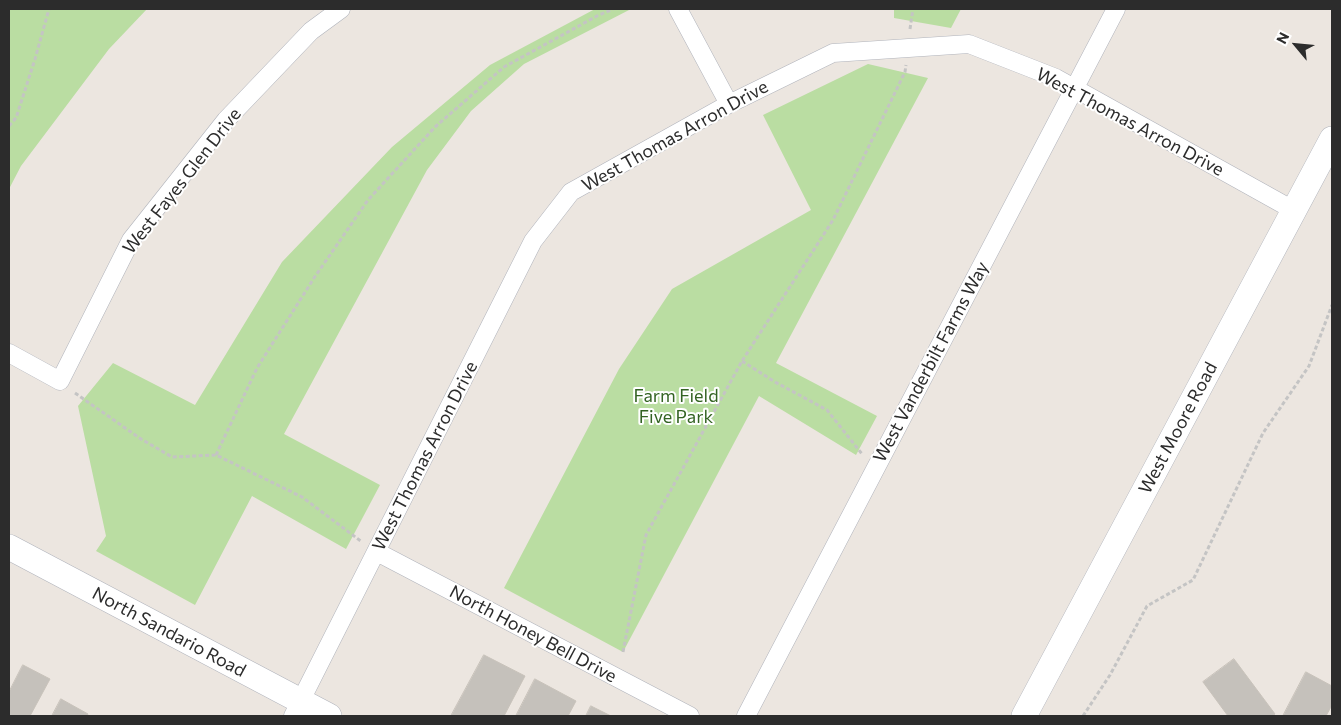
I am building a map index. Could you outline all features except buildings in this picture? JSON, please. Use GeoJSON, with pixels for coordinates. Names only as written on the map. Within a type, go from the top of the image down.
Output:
{"type":"FeatureCollection","features":[{"type":"Feature","properties":{"kind":"street","name":"West Fayes Glen Drive"},"geometry":{"type":"LineString","coordinates":[[60,381],[131,240],[226,120],[311,31],[341,9]]}},
{"type":"Feature","properties":{"kind":"street"},"geometry":{"type":"LineString","coordinates":[[678,9],[729,104]]}},
{"type":"Feature","properties":{"kind":"street","name":"West Vanderbilt Farms Way"},"geometry":{"type":"LineString","coordinates":[[746,716],[1116,9]]}},
{"type":"Feature","properties":{"kind":"street","name":"West Thomas Arron Drive"},"geometry":{"type":"LineString","coordinates":[[297,709],[533,241],[571,192],[729,104],[834,52],[970,44],[1056,78],[1294,210]]}},
{"type":"Feature","properties":{"kind":"street","name":"West Moore Road"},"geometry":{"type":"LineString","coordinates":[[1024,716],[1332,139]]}},
{"type":"Feature","properties":{"kind":"street"},"geometry":{"type":"LineString","coordinates":[[9,353],[60,381]]}},
{"type":"Feature","properties":{"kind":"street","name":"North Sandario Road"},"geometry":{"type":"LineString","coordinates":[[9,547],[297,709],[329,716]]}},
{"type":"Feature","properties":{"kind":"street","name":"North Honey Bell Drive"},"geometry":{"type":"LineString","coordinates":[[377,552],[690,716]]}},
{"type":"Feature","properties":{"kind":"path"},"geometry":{"type":"LineString","coordinates":[[9,126],[16,118],[49,9]]}},
{"type":"Feature","properties":{"kind":"path"},"geometry":{"type":"LineString","coordinates":[[216,455],[257,368],[314,278],[368,200],[435,127],[504,67],[613,9]]}},
{"type":"Feature","properties":{"kind":"path"},"geometry":{"type":"LineString","coordinates":[[623,652],[646,534],[742,361],[833,220],[905,72],[913,9]]}},
{"type":"Feature","properties":{"kind":"path"},"geometry":{"type":"LineString","coordinates":[[1082,716],[1110,675],[1147,606],[1193,580],[1263,433],[1309,366],[1332,305]]}},
{"type":"Feature","properties":{"kind":"path"},"geometry":{"type":"LineString","coordinates":[[742,361],[774,382],[826,410],[875,470]]}},
{"type":"Feature","properties":{"kind":"path"},"geometry":{"type":"LineString","coordinates":[[60,381],[90,405],[172,457],[216,455],[302,497],[377,552]]}},
{"type":"Feature","properties":{"kind":"green space"},"geometry":{"type":"Polygon","coordinates":[[[9,9],[147,9],[109,49],[21,166],[9,189],[9,9]]]}},
{"type":"Feature","properties":{"kind":"green space"},"geometry":{"type":"Polygon","coordinates":[[[595,9],[631,9],[524,64],[471,111],[427,170],[284,434],[380,485],[346,549],[252,496],[195,605],[96,551],[106,536],[78,406],[113,363],[195,405],[282,262],[392,147],[490,65],[595,9]]]}},
{"type":"Feature","properties":{"kind":"green space"},"geometry":{"type":"Polygon","coordinates":[[[894,9],[961,9],[951,28],[894,18],[894,9]]]}},
{"type":"Feature","properties":{"kind":"green space","name":"Farm Field Five Park"},"geometry":{"type":"Polygon","coordinates":[[[868,64],[928,78],[776,363],[877,416],[856,455],[759,396],[623,652],[504,588],[619,369],[672,289],[811,210],[763,115],[868,64]]]}}]}
